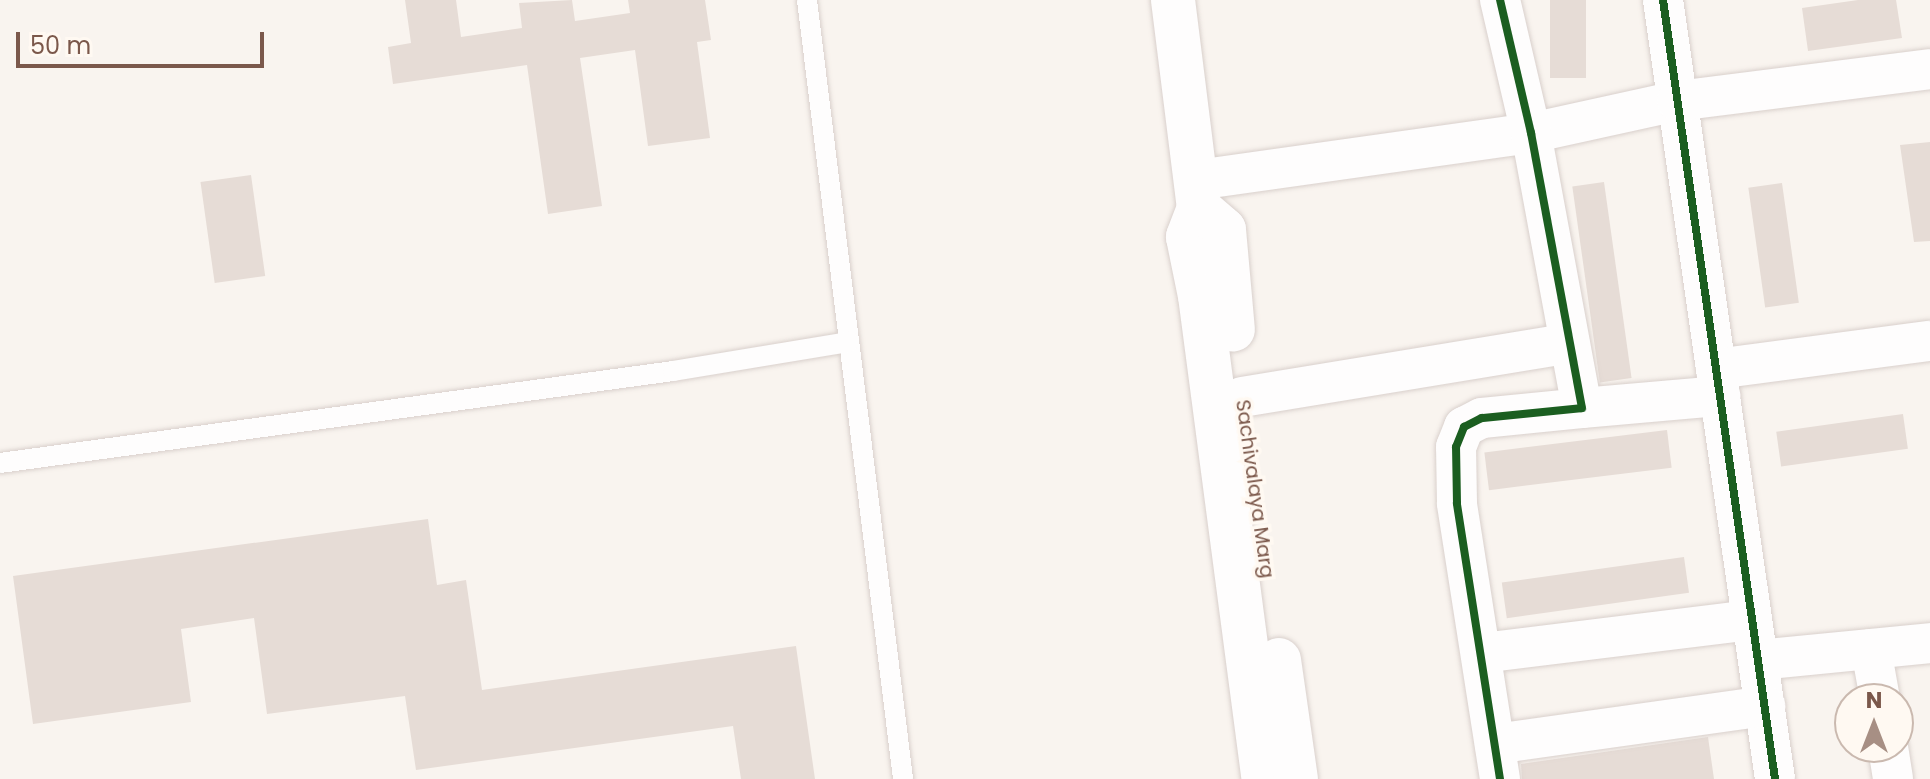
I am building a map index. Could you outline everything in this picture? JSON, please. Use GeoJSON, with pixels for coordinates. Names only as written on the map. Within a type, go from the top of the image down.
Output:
{"type":"FeatureCollection","features":[{"type":"Feature","properties":{"kind":"main road","name":"Sachivalaya Marg"},"geometry":{"type":"LineString","coordinates":[[1173,0],[1198,194],[1188,237],[1200,296],[1264,779]]}},
{"type":"Feature","properties":{"kind":"main road","name":"Sachivalaya Marg"},"geometry":{"type":"LineString","coordinates":[[1198,194],[1224,230],[1242,397],[1296,779]]}},
{"type":"Feature","properties":{"kind":"street"},"geometry":{"type":"LineString","coordinates":[[1500,0],[1531,133],[1582,408]]}},
{"type":"Feature","properties":{"kind":"street"},"geometry":{"type":"LineString","coordinates":[[1663,0],[1775,779]]}},
{"type":"Feature","properties":{"kind":"street"},"geometry":{"type":"LineString","coordinates":[[1198,194],[1531,133],[1677,101],[1930,69]]}},
{"type":"Feature","properties":{"kind":"street"},"geometry":{"type":"LineString","coordinates":[[1765,706],[1497,762],[1457,503],[1456,447],[1464,427],[1482,418],[1582,408],[1930,341]]}},
{"type":"Feature","properties":{"kind":"street"},"geometry":{"type":"LineString","coordinates":[[1242,397],[1570,343]]}},
{"type":"Feature","properties":{"kind":"street"},"geometry":{"type":"LineString","coordinates":[[1482,653],[1752,620]]}},
{"type":"Feature","properties":{"kind":"street"},"geometry":{"type":"LineString","coordinates":[[1758,660],[1930,643]]}},
{"type":"Feature","properties":{"kind":"street"},"geometry":{"type":"LineString","coordinates":[[1871,649],[1877,683]]}},
{"type":"Feature","properties":{"kind":"lane"},"geometry":{"type":"LineString","coordinates":[[807,0],[903,779]]}},
{"type":"Feature","properties":{"kind":"lane"},"geometry":{"type":"LineString","coordinates":[[0,463],[673,371],[849,342]]}},
{"type":"Feature","properties":{"kind":"building"},"geometry":{"type":"Polygon","coordinates":[[[405,0],[456,0],[461,37],[522,28],[519,3],[572,0],[575,21],[630,13],[628,0],[705,0],[711,40],[697,42],[710,138],[648,146],[635,50],[580,58],[602,206],[548,214],[527,65],[393,84],[388,47],[411,43],[405,0]]]}},
{"type":"Feature","properties":{"kind":"building"},"geometry":{"type":"Polygon","coordinates":[[[1550,0],[1586,0],[1586,78],[1550,78],[1550,0]]]}},
{"type":"Feature","properties":{"kind":"building"},"geometry":{"type":"Polygon","coordinates":[[[1858,0],[1896,0],[1902,38],[1808,51],[1802,8],[1858,0]]]}},
{"type":"Feature","properties":{"kind":"building"},"geometry":{"type":"Polygon","coordinates":[[[1930,142],[1930,241],[1914,242],[1900,145],[1930,142]]]}},
{"type":"Feature","properties":{"kind":"building"},"geometry":{"type":"Polygon","coordinates":[[[251,175],[265,276],[215,283],[200,182],[251,175]]]}},
{"type":"Feature","properties":{"kind":"building"},"geometry":{"type":"Polygon","coordinates":[[[1604,182],[1632,378],[1600,383],[1572,186],[1604,182]]]}},
{"type":"Feature","properties":{"kind":"building"},"geometry":{"type":"Polygon","coordinates":[[[1782,183],[1799,303],[1765,308],[1748,188],[1782,183]]]}},
{"type":"Feature","properties":{"kind":"building"},"geometry":{"type":"Polygon","coordinates":[[[1903,414],[1908,449],[1781,466],[1776,432],[1903,414]]]}},
{"type":"Feature","properties":{"kind":"building"},"geometry":{"type":"Polygon","coordinates":[[[1667,430],[1672,468],[1489,490],[1484,452],[1667,430]]]}},
{"type":"Feature","properties":{"kind":"building"},"geometry":{"type":"Polygon","coordinates":[[[428,519],[437,585],[466,580],[482,690],[796,646],[815,779],[741,779],[733,726],[416,770],[405,696],[267,714],[254,618],[181,629],[191,702],[33,724],[13,576],[428,519]]]}},
{"type":"Feature","properties":{"kind":"building"},"geometry":{"type":"Polygon","coordinates":[[[1684,557],[1689,593],[1507,618],[1502,583],[1684,557]]]}},
{"type":"Feature","properties":{"kind":"building"},"geometry":{"type":"Polygon","coordinates":[[[1708,737],[1714,779],[1522,779],[1521,764],[1708,737]]]}},
{"type":"Feature","properties":{"kind":"cycle path"},"geometry":{"type":"LineString","coordinates":[[1500,0],[1531,133],[1582,408],[1482,418],[1464,427],[1456,447],[1457,503],[1500,779]]}},
{"type":"Feature","properties":{"kind":"cycle path"},"geometry":{"type":"LineString","coordinates":[[1663,0],[1775,779]]}}]}
